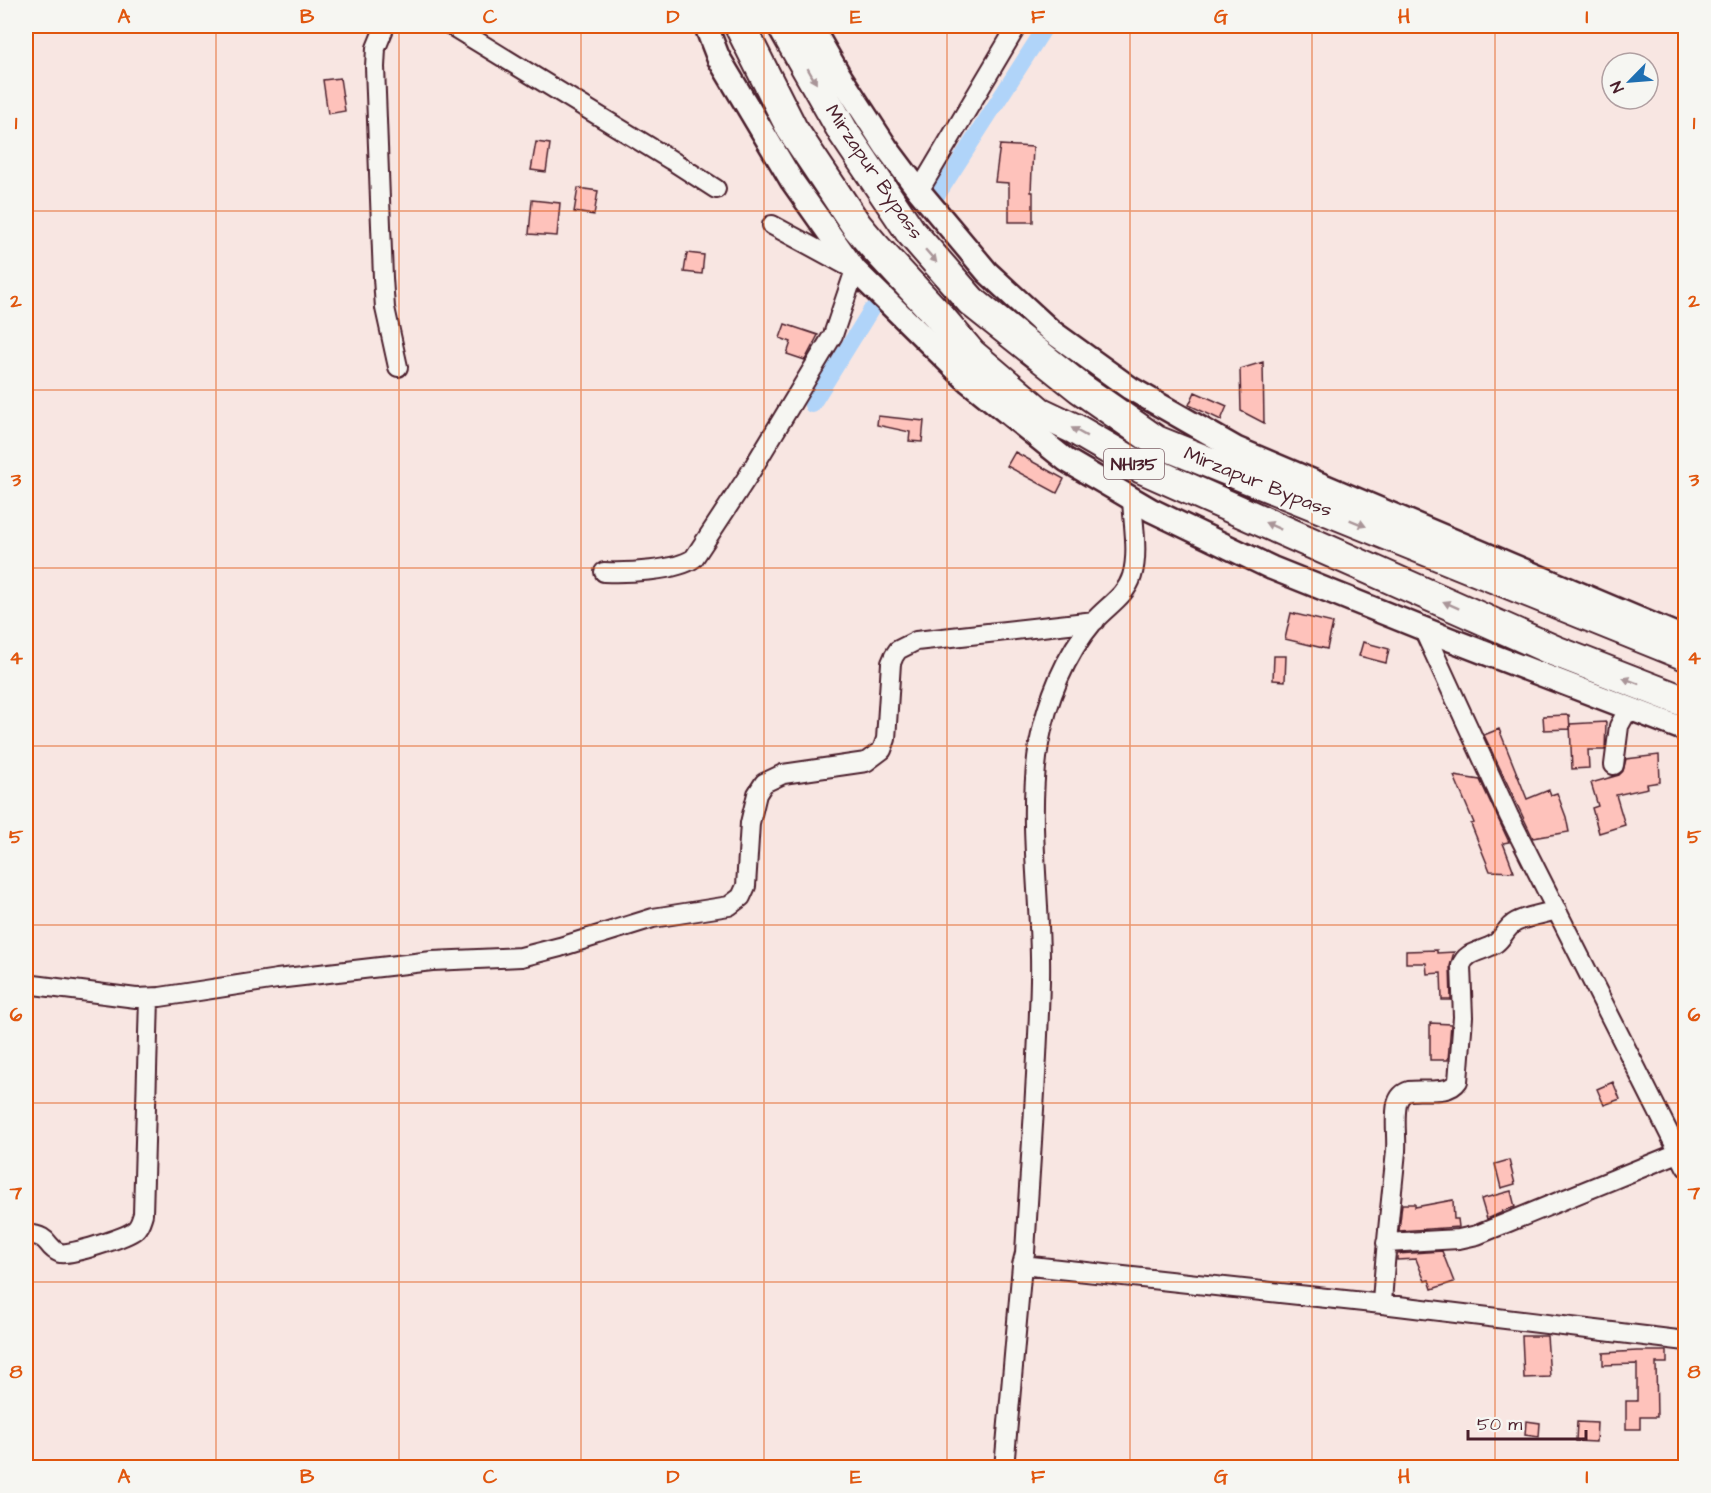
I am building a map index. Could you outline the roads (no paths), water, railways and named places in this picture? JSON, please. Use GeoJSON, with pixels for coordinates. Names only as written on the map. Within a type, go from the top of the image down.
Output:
{"type":"FeatureCollection","features":[{"type":"Feature","properties":{"kind":"highway","name":"NH135"},"geometry":{"type":"LineString","coordinates":[[740,26],[792,129],[857,226],[971,354],[1040,412],[1075,429],[1142,468],[1556,651],[1686,702]]}},
{"type":"Feature","properties":{"kind":"highway","name":"Mirzapur Bypass"},"geometry":{"type":"LineString","coordinates":[[783,26],[844,133],[910,231],[970,301],[1080,388],[1156,441],[1686,655]]}},
{"type":"Feature","properties":{"kind":"street"},"geometry":{"type":"LineString","coordinates":[[385,26],[376,48],[375,67],[383,278],[385,308],[398,367]]}},
{"type":"Feature","properties":{"kind":"street"},"geometry":{"type":"LineString","coordinates":[[452,26],[671,159],[716,189]]}},
{"type":"Feature","properties":{"kind":"street"},"geometry":{"type":"LineString","coordinates":[[706,26],[718,57],[792,181],[855,270],[968,381],[1066,460],[1151,510],[1272,568],[1426,636],[1553,679],[1686,730]]}},
{"type":"Feature","properties":{"kind":"street"},"geometry":{"type":"LineString","coordinates":[[811,26],[880,138],[919,191],[987,272],[1051,331],[1130,388],[1237,449],[1686,639]]}},
{"type":"Feature","properties":{"kind":"street"},"geometry":{"type":"LineString","coordinates":[[919,191],[1017,26]]}},
{"type":"Feature","properties":{"kind":"street"},"geometry":{"type":"LineString","coordinates":[[772,225],[855,270]]}},
{"type":"Feature","properties":{"kind":"street"},"geometry":{"type":"LineString","coordinates":[[604,572],[632,572],[683,564],[694,558],[700,551],[833,335],[855,270]]}},
{"type":"Feature","properties":{"kind":"street"},"geometry":{"type":"LineString","coordinates":[[1004,1467],[1022,1265],[1025,1253],[1040,979],[1035,775],[1043,720],[1056,684],[1079,642],[1095,621],[1126,590],[1132,576],[1135,558],[1132,499]]}},
{"type":"Feature","properties":{"kind":"street"},"geometry":{"type":"LineString","coordinates":[[26,984],[149,998],[277,979],[432,961],[521,957],[653,918],[729,906],[741,897],[746,886],[750,823],[760,787],[771,778],[783,774],[866,762],[882,750],[886,739],[891,663],[898,650],[916,641],[1095,621]]}},
{"type":"Feature","properties":{"kind":"street"},"geometry":{"type":"LineString","coordinates":[[1386,1244],[1459,1239],[1477,1235],[1682,1160],[1509,816],[1426,636]]}},
{"type":"Feature","properties":{"kind":"street"},"geometry":{"type":"LineString","coordinates":[[1614,765],[1619,726],[1629,708]]}},
{"type":"Feature","properties":{"kind":"street"},"geometry":{"type":"LineString","coordinates":[[1382,1304],[1399,1098],[1403,1093],[1409,1091],[1448,1089],[1456,1085],[1458,1081],[1463,1017],[1461,966],[1467,956],[1495,943],[1505,930],[1517,922],[1557,910]]}},
{"type":"Feature","properties":{"kind":"street"},"geometry":{"type":"LineString","coordinates":[[26,1234],[45,1238],[56,1250],[68,1254],[129,1234],[140,1226],[143,1214],[149,998]]}},
{"type":"Feature","properties":{"kind":"street"},"geometry":{"type":"LineString","coordinates":[[1022,1265],[1382,1304],[1686,1341]]}},
{"type":"Feature","properties":{"kind":"waterway"},"geometry":{"type":"LineString","coordinates":[[939,193],[1046,26]]}},
{"type":"Feature","properties":{"kind":"waterway"},"geometry":{"type":"LineString","coordinates":[[812,405],[871,310]]}}]}
